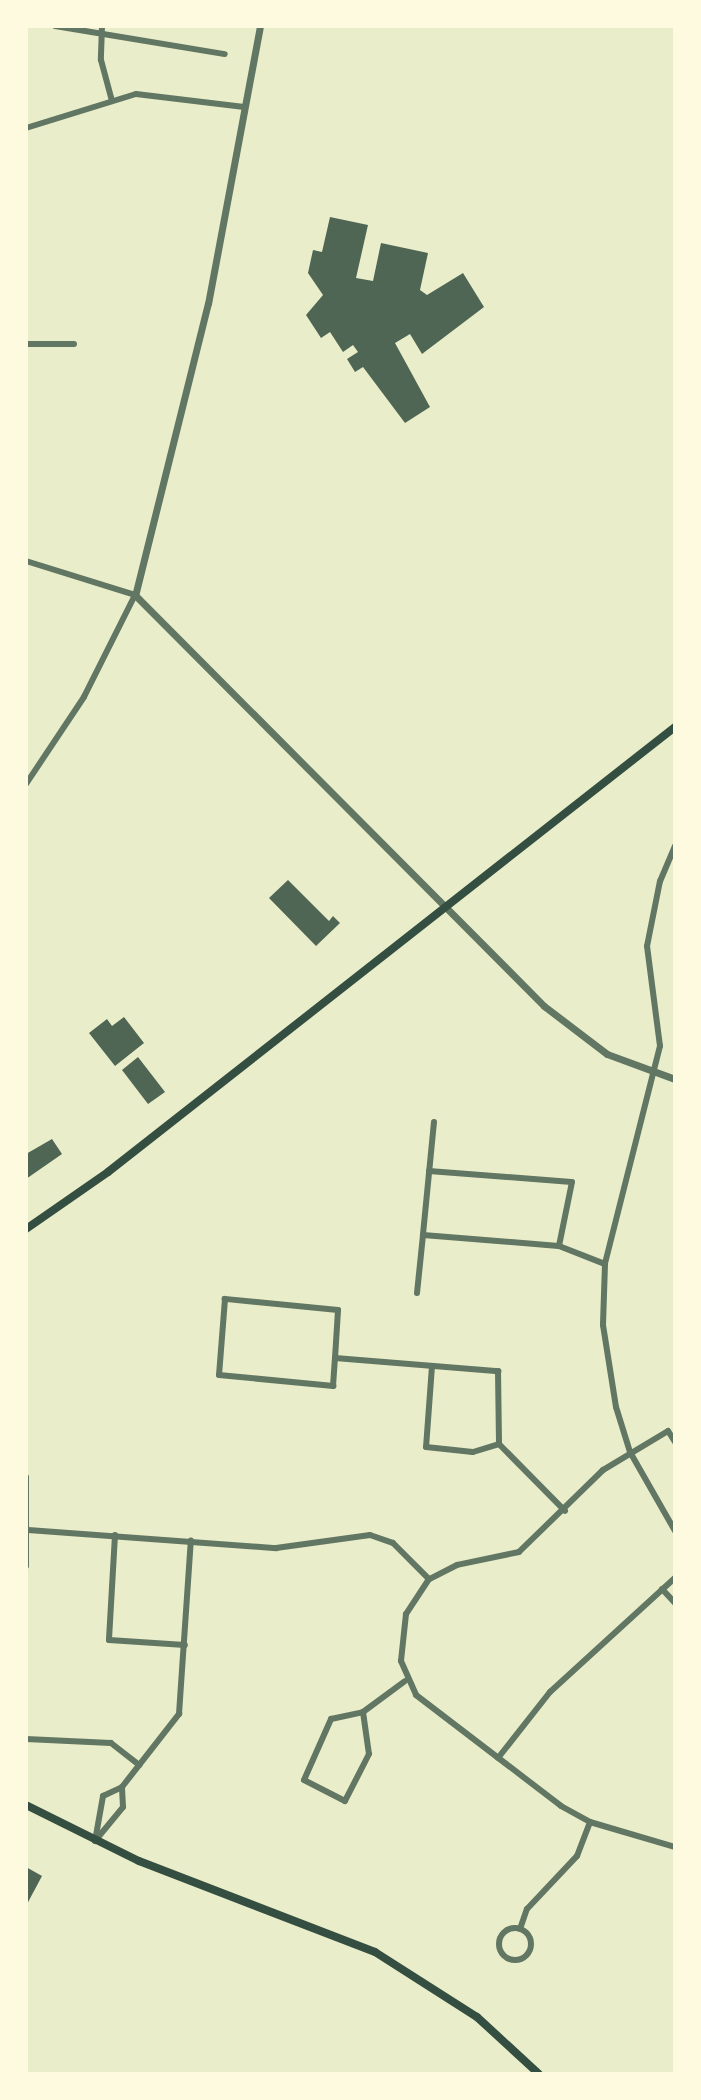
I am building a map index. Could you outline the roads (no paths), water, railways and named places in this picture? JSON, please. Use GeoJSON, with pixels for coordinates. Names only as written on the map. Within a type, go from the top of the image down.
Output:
{"type":"FeatureCollection","features":[{"type":"Feature","properties":{"kind":"main road"},"geometry":{"type":"LineString","coordinates":[[26,1229],[108,1172],[675,727]]}},
{"type":"Feature","properties":{"kind":"main road"},"geometry":{"type":"LineString","coordinates":[[26,1805],[94,1841],[375,1952],[477,2017],[539,2074]]}},
{"type":"Feature","properties":{"kind":"street"},"geometry":{"type":"LineString","coordinates":[[55,26],[225,54]]}},
{"type":"Feature","properties":{"kind":"street"},"geometry":{"type":"LineString","coordinates":[[102,26],[101,35],[112,101]]}},
{"type":"Feature","properties":{"kind":"street"},"geometry":{"type":"LineString","coordinates":[[26,785],[84,696],[135,595],[208,303],[260,26]]}},
{"type":"Feature","properties":{"kind":"street"},"geometry":{"type":"LineString","coordinates":[[26,128],[112,101],[165,93],[244,107]]}},
{"type":"Feature","properties":{"kind":"street"},"geometry":{"type":"LineString","coordinates":[[26,344],[74,344]]}},
{"type":"Feature","properties":{"kind":"street"},"geometry":{"type":"LineString","coordinates":[[26,561],[135,595],[445,906],[578,1034],[654,1074],[675,1079]]}},
{"type":"Feature","properties":{"kind":"street"},"geometry":{"type":"LineString","coordinates":[[675,846],[660,881],[647,946],[661,1031],[654,1074],[606,1264],[608,1366],[630,1452],[675,1531]]}},
{"type":"Feature","properties":{"kind":"street"},"geometry":{"type":"LineString","coordinates":[[418,1293],[434,1122]]}},
{"type":"Feature","properties":{"kind":"street"},"geometry":{"type":"LineString","coordinates":[[429,1171],[572,1182],[559,1247]]}},
{"type":"Feature","properties":{"kind":"street"},"geometry":{"type":"LineString","coordinates":[[423,1235],[559,1247],[606,1264]]}},
{"type":"Feature","properties":{"kind":"street"},"geometry":{"type":"LineString","coordinates":[[225,1299],[338,1310],[335,1358],[332,1386],[219,1375],[225,1299]]}},
{"type":"Feature","properties":{"kind":"street"},"geometry":{"type":"LineString","coordinates":[[335,1358],[498,1371],[499,1444],[565,1511]]}},
{"type":"Feature","properties":{"kind":"street"},"geometry":{"type":"LineString","coordinates":[[432,1366],[426,1447],[473,1452],[499,1444]]}},
{"type":"Feature","properties":{"kind":"street"},"geometry":{"type":"LineString","coordinates":[[675,1442],[668,1431],[603,1470],[565,1511],[519,1552],[457,1565],[429,1579],[404,1621],[405,1681],[498,1758],[590,1822],[675,1847]]}},
{"type":"Feature","properties":{"kind":"street"},"geometry":{"type":"LineString","coordinates":[[26,1477],[26,1566]]}},
{"type":"Feature","properties":{"kind":"street"},"geometry":{"type":"LineString","coordinates":[[28,1530],[276,1548],[370,1535],[393,1543],[429,1579]]}},
{"type":"Feature","properties":{"kind":"street"},"geometry":{"type":"LineString","coordinates":[[115,1535],[109,1640],[185,1645]]}},
{"type":"Feature","properties":{"kind":"street"},"geometry":{"type":"LineString","coordinates":[[94,1841],[103,1796],[122,1787],[179,1714],[191,1540]]}},
{"type":"Feature","properties":{"kind":"street"},"geometry":{"type":"LineString","coordinates":[[498,1758],[550,1692],[675,1578]]}},
{"type":"Feature","properties":{"kind":"street"},"geometry":{"type":"LineString","coordinates":[[662,1590],[675,1603]]}},
{"type":"Feature","properties":{"kind":"street"},"geometry":{"type":"LineString","coordinates":[[363,1712],[369,1754],[345,1801],[304,1780],[331,1719],[363,1712],[405,1681]]}},
{"type":"Feature","properties":{"kind":"street"},"geometry":{"type":"LineString","coordinates":[[26,1740],[111,1743],[139,1765]]}},
{"type":"Feature","properties":{"kind":"street"},"geometry":{"type":"LineString","coordinates":[[94,1841],[123,1807],[122,1787]]}},
{"type":"Feature","properties":{"kind":"street"},"geometry":{"type":"LineString","coordinates":[[520,1929],[527,1909],[578,1856],[590,1822]]}},
{"type":"Feature","properties":{"kind":"street"},"geometry":{"type":"LineString","coordinates":[[520,1929],[531,1940],[530,1950],[523,1958],[508,1959],[499,1946],[501,1936],[520,1929]]}}]}
